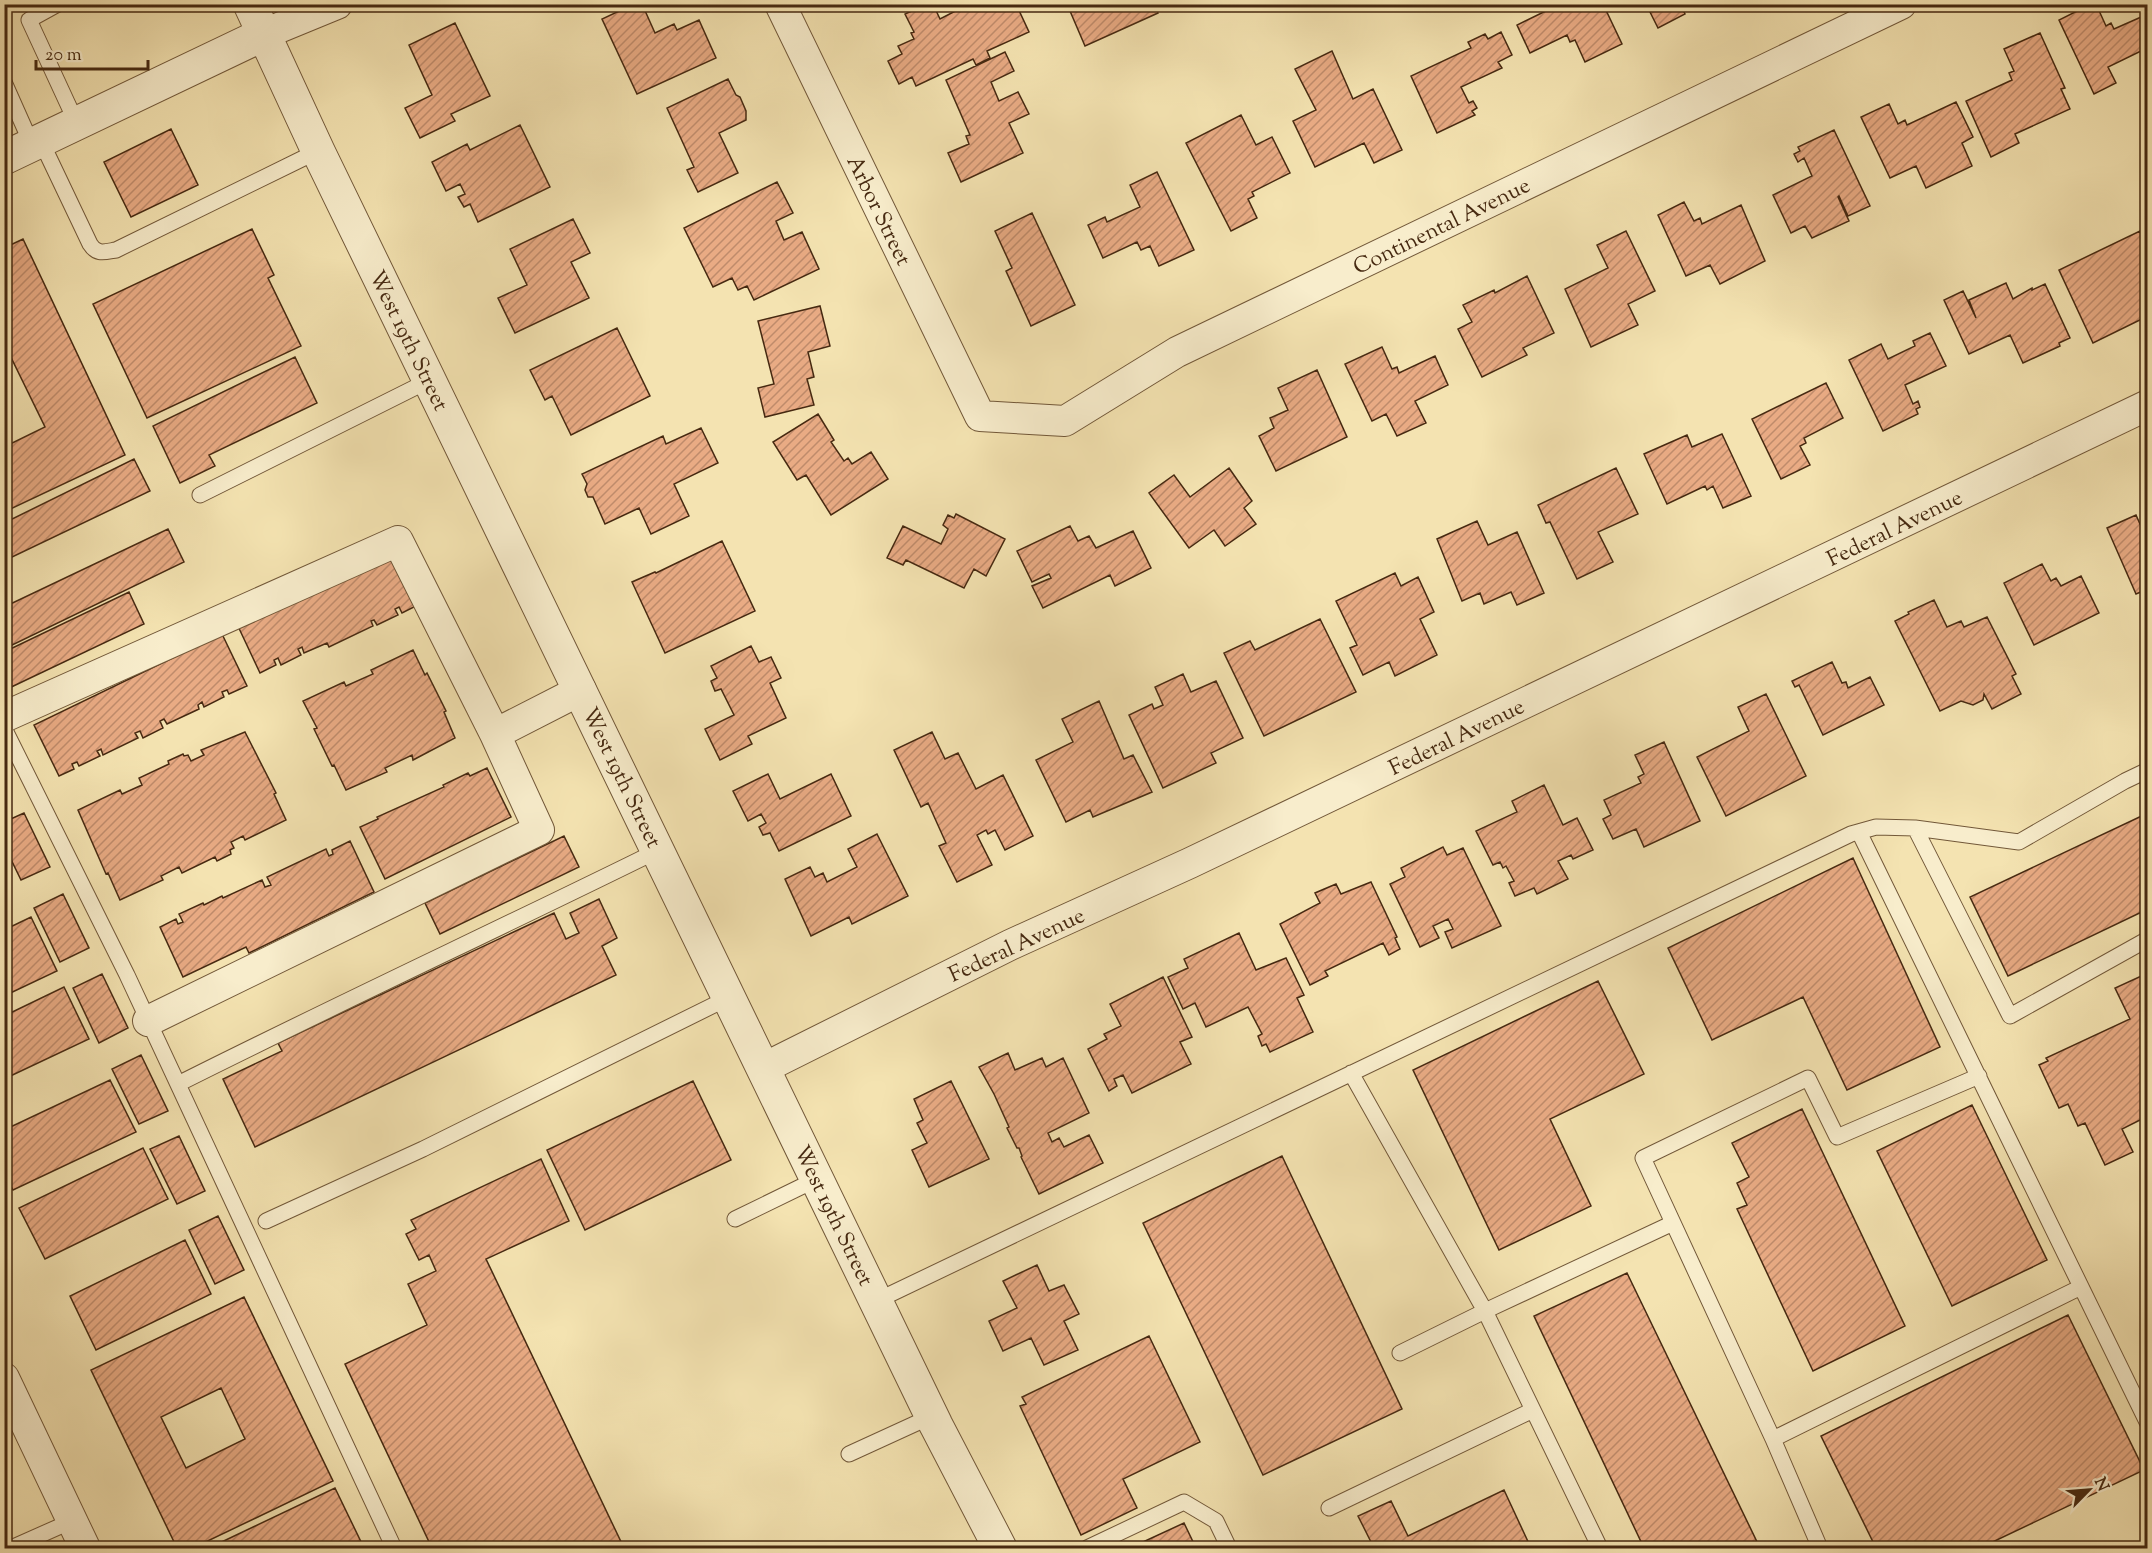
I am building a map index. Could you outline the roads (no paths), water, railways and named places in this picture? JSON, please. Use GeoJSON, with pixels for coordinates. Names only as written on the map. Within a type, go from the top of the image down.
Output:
{"type":"FeatureCollection","features":[{"type":"Feature","properties":{"kind":"street","name":"West 19th Street"},"geometry":{"type":"LineString","coordinates":[[250,4],[318,151],[876,1301],[1000,1548]]}},
{"type":"Feature","properties":{"kind":"street"},"geometry":{"type":"LineString","coordinates":[[26,148],[264,34],[337,4]]}},
{"type":"Feature","properties":{"kind":"street","name":"Arbor Street"},"geometry":{"type":"LineString","coordinates":[[780,4],[980,416]]}},
{"type":"Feature","properties":{"kind":"street","name":"Continental Avenue"},"geometry":{"type":"LineString","coordinates":[[980,416],[1065,422],[1177,352],[1901,4]]}},
{"type":"Feature","properties":{"kind":"street","name":"Federal Avenue"},"geometry":{"type":"LineString","coordinates":[[764,1068],[1010,945],[1201,858],[2148,405]]}},
{"type":"Feature","properties":{"kind":"street"},"geometry":{"type":"LineString","coordinates":[[4,717],[399,541],[495,734],[539,830],[148,1021]]}},
{"type":"Feature","properties":{"kind":"street"},"geometry":{"type":"LineString","coordinates":[[495,734],[581,690]]}},
{"type":"Feature","properties":{"kind":"street"},"geometry":{"type":"LineString","coordinates":[[4,1378],[85,1548]]}},
{"type":"Feature","properties":{"kind":"lane"},"geometry":{"type":"LineString","coordinates":[[58,4],[29,20],[77,124]]}},
{"type":"Feature","properties":{"kind":"lane"},"geometry":{"type":"LineString","coordinates":[[4,82],[26,148],[94,250],[100,253],[116,250],[318,151]]}},
{"type":"Feature","properties":{"kind":"lane"},"geometry":{"type":"LineString","coordinates":[[200,495],[430,380]]}},
{"type":"Feature","properties":{"kind":"lane"},"geometry":{"type":"LineString","coordinates":[[4,728],[178,1084],[394,1548]]}},
{"type":"Feature","properties":{"kind":"lane"},"geometry":{"type":"LineString","coordinates":[[876,1301],[1851,834],[1876,827],[1915,828],[2019,842],[2148,770]]}},
{"type":"Feature","properties":{"kind":"lane"},"geometry":{"type":"LineString","coordinates":[[1915,828],[2010,1016],[2148,939]]}},
{"type":"Feature","properties":{"kind":"lane"},"geometry":{"type":"LineString","coordinates":[[1859,832],[2148,1424]]}},
{"type":"Feature","properties":{"kind":"lane"},"geometry":{"type":"LineString","coordinates":[[178,1084],[338,1004],[659,850]]}},
{"type":"Feature","properties":{"kind":"lane"},"geometry":{"type":"LineString","coordinates":[[266,1221],[423,1149],[730,997]]}},
{"type":"Feature","properties":{"kind":"lane"},"geometry":{"type":"LineString","coordinates":[[1351,1073],[1485,1311],[1600,1548]]}},
{"type":"Feature","properties":{"kind":"lane"},"geometry":{"type":"LineString","coordinates":[[1820,1548],[1773,1439],[1643,1158],[1808,1078],[1837,1137],[1979,1076]]}},
{"type":"Feature","properties":{"kind":"lane"},"geometry":{"type":"LineString","coordinates":[[735,1219],[817,1179]]}},
{"type":"Feature","properties":{"kind":"lane"},"geometry":{"type":"LineString","coordinates":[[1400,1353],[1673,1223]]}},
{"type":"Feature","properties":{"kind":"lane"},"geometry":{"type":"LineString","coordinates":[[1773,1439],[2081,1287]]}},
{"type":"Feature","properties":{"kind":"lane"},"geometry":{"type":"LineString","coordinates":[[1329,1508],[1533,1410]]}},
{"type":"Feature","properties":{"kind":"lane"},"geometry":{"type":"LineString","coordinates":[[849,1454],[932,1416]]}},
{"type":"Feature","properties":{"kind":"lane"},"geometry":{"type":"LineString","coordinates":[[1087,1548],[1184,1502],[1216,1521],[1229,1548]]}},
{"type":"Feature","properties":{"kind":"lane"},"geometry":{"type":"LineString","coordinates":[[11,1548],[72,1521]]}}]}
